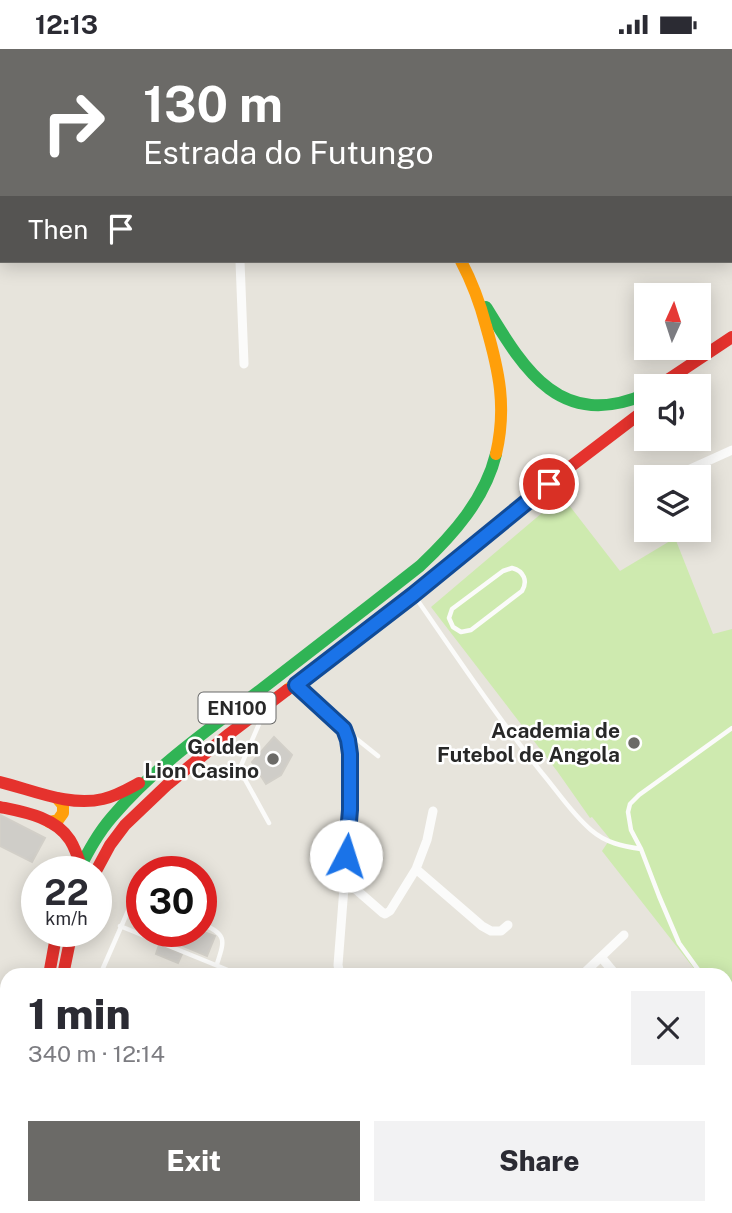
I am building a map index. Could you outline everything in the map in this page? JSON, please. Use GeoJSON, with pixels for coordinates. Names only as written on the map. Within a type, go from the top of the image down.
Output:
{"type":"FeatureCollection","features":[{"type":"Feature","properties":{"kind":"main road","name":"EN100"},"geometry":{"type":"LineString","coordinates":[[86,856],[111,816],[131,794],[420,566],[443,545],[474,503],[493,464],[502,414],[495,359],[476,291],[462,263]]}},
{"type":"Feature","properties":{"kind":"main road"},"geometry":{"type":"LineString","coordinates":[[476,291],[523,365],[554,393],[570,401],[598,407],[625,404],[634,400]]}},
{"type":"Feature","properties":{"kind":"main road"},"geometry":{"type":"LineString","coordinates":[[676,374],[732,337]]}},
{"type":"Feature","properties":{"kind":"main road"},"geometry":{"type":"LineString","coordinates":[[688,374],[732,337]]}},
{"type":"Feature","properties":{"kind":"main road","name":"EN100"},"geometry":{"type":"LineString","coordinates":[[104,856],[125,825],[168,784],[413,595],[573,464],[634,418]]}},
{"type":"Feature","properties":{"kind":"main road"},"geometry":{"type":"LineString","coordinates":[[0,782],[57,798],[85,801],[108,799],[154,774]]}},
{"type":"Feature","properties":{"kind":"main road"},"geometry":{"type":"LineString","coordinates":[[49,822],[58,820],[63,813],[63,805],[57,798]]}},
{"type":"Feature","properties":{"kind":"main road"},"geometry":{"type":"LineString","coordinates":[[0,807],[49,822],[59,828],[68,837],[75,856]]}},
{"type":"Feature","properties":{"kind":"main road"},"geometry":{"type":"LineString","coordinates":[[49,968],[54,947]]}},
{"type":"Feature","properties":{"kind":"main road"},"geometry":{"type":"LineString","coordinates":[[64,968],[69,947]]}},
{"type":"Feature","properties":{"kind":"street"},"geometry":{"type":"LineString","coordinates":[[240,263],[244,364]]}},
{"type":"Feature","properties":{"kind":"street"},"geometry":{"type":"LineString","coordinates":[[699,465],[732,450]]}},
{"type":"Feature","properties":{"kind":"street"},"geometry":{"type":"LineString","coordinates":[[296,685],[344,729],[348,740],[350,810],[339,968]]}},
{"type":"Feature","properties":{"kind":"street"},"geometry":{"type":"LineString","coordinates":[[344,879],[385,914],[390,911],[416,869],[427,840],[433,811]]}},
{"type":"Feature","properties":{"kind":"street"},"geometry":{"type":"LineString","coordinates":[[416,869],[482,926],[501,931],[508,925]]}},
{"type":"Feature","properties":{"kind":"street"},"geometry":{"type":"LineString","coordinates":[[589,968],[624,935]]}},
{"type":"Feature","properties":{"kind":"street"},"geometry":{"type":"LineString","coordinates":[[601,957],[610,968]]}},
{"type":"Feature","properties":{"kind":"lane"},"geometry":{"type":"LineString","coordinates":[[512,568],[520,572],[526,583],[522,591],[471,630],[461,632],[453,627],[449,618],[452,609],[503,571],[512,568]]}},
{"type":"Feature","properties":{"kind":"lane"},"geometry":{"type":"LineString","coordinates":[[413,595],[503,722],[577,817],[604,839],[619,846],[641,849]]}},
{"type":"Feature","properties":{"kind":"lane"},"geometry":{"type":"LineString","coordinates":[[261,711],[259,725],[240,768],[268,823]]}},
{"type":"Feature","properties":{"kind":"lane"},"geometry":{"type":"LineString","coordinates":[[697,968],[679,943],[631,830],[628,812],[630,804],[676,767],[732,728]]}},
{"type":"Feature","properties":{"kind":"lane"},"geometry":{"type":"LineString","coordinates":[[344,729],[377,756]]}},
{"type":"Feature","properties":{"kind":"lane"},"geometry":{"type":"LineString","coordinates":[[104,968],[126,913]]}},
{"type":"Feature","properties":{"kind":"lane"},"geometry":{"type":"LineString","coordinates":[[120,926],[225,968]]}},
{"type":"Feature","properties":{"kind":"lane"},"geometry":{"type":"LineString","coordinates":[[217,932],[223,937],[223,944],[217,964]]}},
{"type":"Feature","properties":{"kind":"green space","name":"Academia de Futebol de Angola"},"geometry":{"type":"Polygon","coordinates":[[[562,496],[620,571],[668,542],[677,542],[713,634],[732,629],[732,968],[694,968],[602,851],[610,839],[592,817],[590,818],[431,607],[562,496]]]}},
{"type":"Feature","properties":{"kind":"building","name":"Golden Lion Casino"},"geometry":{"type":"Polygon","coordinates":[[[274,737],[292,755],[281,775],[266,784],[252,762],[274,737]]]}},
{"type":"Feature","properties":{"kind":"building"},"geometry":{"type":"Polygon","coordinates":[[[0,815],[45,838],[35,856],[21,856],[0,846],[0,815]]]}},
{"type":"Feature","properties":{"kind":"building"},"geometry":{"type":"Polygon","coordinates":[[[158,947],[164,947],[182,954],[178,963],[156,954],[158,947]]]}},
{"type":"Feature","properties":{"kind":"building"},"geometry":{"type":"Polygon","coordinates":[[[186,947],[211,947],[207,956],[186,947]]]}},
{"type":"Feature","properties":{"kind":"traffic: fast"},"geometry":{"type":"LineString","coordinates":[[486,307],[531,372],[568,400],[591,405],[616,404],[634,398]]}},
{"type":"Feature","properties":{"kind":"traffic: fast"},"geometry":{"type":"LineString","coordinates":[[87,856],[107,823],[165,764],[420,566],[456,529],[476,501],[496,454]]}},
{"type":"Feature","properties":{"kind":"traffic: slow"},"geometry":{"type":"LineString","coordinates":[[462,263],[481,309],[498,374],[501,421],[496,454]]}},
{"type":"Feature","properties":{"kind":"traffic: slow"},"geometry":{"type":"LineString","coordinates":[[287,690],[413,595],[566,470]]}},
{"type":"Feature","properties":{"kind":"traffic: slow"},"geometry":{"type":"LineString","coordinates":[[49,822],[58,820],[63,813],[63,805],[57,798]]}},
{"type":"Feature","properties":{"kind":"traffic: jam"},"geometry":{"type":"LineString","coordinates":[[676,374],[732,337]]}},
{"type":"Feature","properties":{"kind":"traffic: jam"},"geometry":{"type":"LineString","coordinates":[[566,470],[634,418]]}},
{"type":"Feature","properties":{"kind":"traffic: jam"},"geometry":{"type":"LineString","coordinates":[[104,856],[125,825],[168,784],[287,690]]}},
{"type":"Feature","properties":{"kind":"traffic: jam"},"geometry":{"type":"LineString","coordinates":[[0,782],[51,797],[77,801],[108,798],[139,783]]}},
{"type":"Feature","properties":{"kind":"traffic: jam"},"geometry":{"type":"LineString","coordinates":[[0,807],[38,817],[56,826],[70,840],[77,856]]}},
{"type":"Feature","properties":{"kind":"traffic: jam"},"geometry":{"type":"LineString","coordinates":[[50,968],[54,947]]}},
{"type":"Feature","properties":{"kind":"traffic: jam"},"geometry":{"type":"LineString","coordinates":[[64,968],[69,947]]}},
{"type":"Feature","properties":{"kind":"place","name":"Academia de Futebol de Angola"},"geometry":{"type":"Point","coordinates":[634,743]}},
{"type":"Feature","properties":{"kind":"place","name":"Golden Lion Casino"},"geometry":{"type":"Point","coordinates":[273,759]}},
{"type":"Feature","properties":{"kind":"route"},"geometry":{"type":"LineString","coordinates":[[346,856],[350,810],[348,740],[344,729],[296,685],[413,595],[549,484]]}}]}
